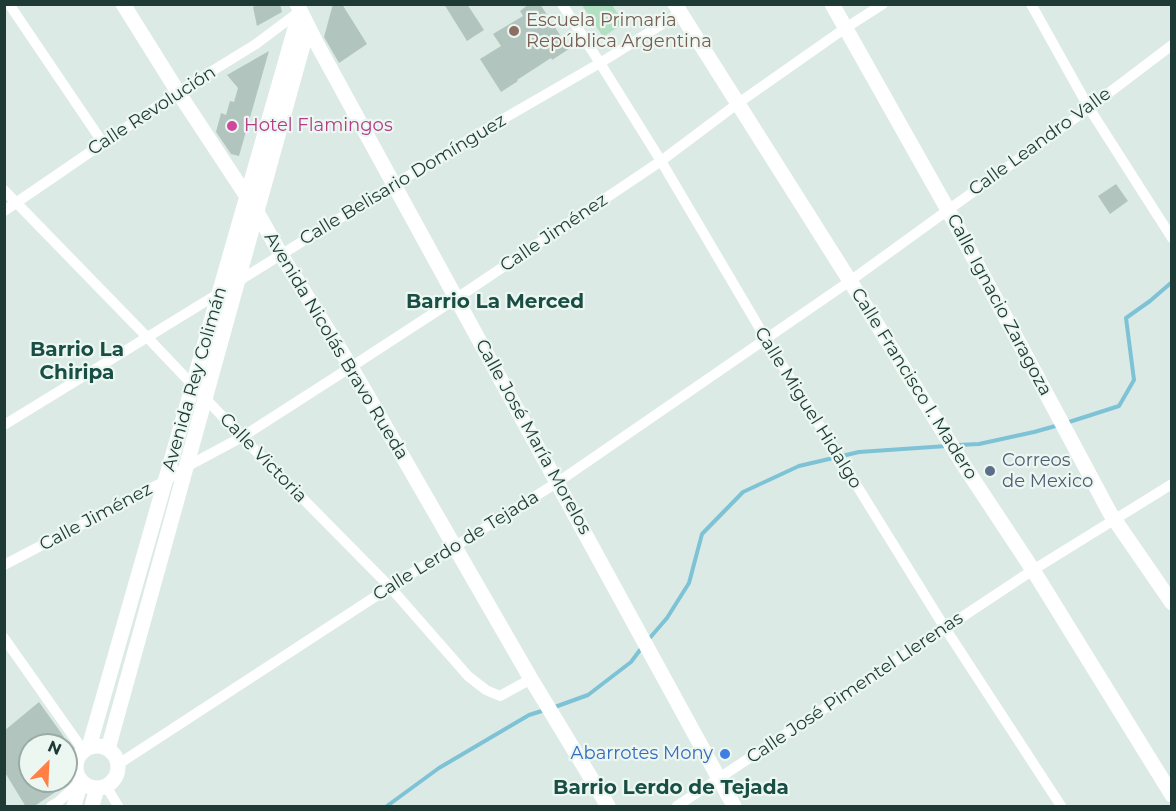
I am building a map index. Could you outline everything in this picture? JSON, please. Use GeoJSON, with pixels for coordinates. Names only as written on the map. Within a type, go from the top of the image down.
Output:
{"type":"FeatureCollection","features":[{"type":"Feature","properties":{"kind":"street"},"geometry":{"type":"LineString","coordinates":[[9,4],[103,143]]}},
{"type":"Feature","properties":{"kind":"street","name":"Avenida Nicolás Bravo Rueda"},"geometry":{"type":"LineString","coordinates":[[123,4],[247,196],[351,367],[454,548],[608,807]]}},
{"type":"Feature","properties":{"kind":"street","name":"Calle Miguel Hidalgo"},"geometry":{"type":"LineString","coordinates":[[562,4],[661,160],[766,339],[945,628],[1061,807]]}},
{"type":"Feature","properties":{"kind":"street"},"geometry":{"type":"LineString","coordinates":[[678,9],[694,4]]}},
{"type":"Feature","properties":{"kind":"street","name":"Calle Ignacio Zaragoza"},"geometry":{"type":"LineString","coordinates":[[832,4],[844,29],[948,210],[1115,520],[1172,603]]}},
{"type":"Feature","properties":{"kind":"street","name":"Calle Jiménez"},"geometry":{"type":"LineString","coordinates":[[4,565],[165,481],[242,437],[457,298],[661,160],[844,29],[883,4]]}},
{"type":"Feature","properties":{"kind":"street"},"geometry":{"type":"LineString","coordinates":[[1031,4],[1089,108],[1172,238]]}},
{"type":"Feature","properties":{"kind":"street","name":"Calle Revolución"},"geometry":{"type":"LineString","coordinates":[[4,211],[178,92],[256,44],[302,7]]}},
{"type":"Feature","properties":{"kind":"street","name":"Calle José María Morelos"},"geometry":{"type":"LineString","coordinates":[[302,7],[308,27],[734,807]]}},
{"type":"Feature","properties":{"kind":"street","name":"Avenida Rey Colimán"},"geometry":{"type":"LineString","coordinates":[[86,749],[302,7]]}},
{"type":"Feature","properties":{"kind":"street","name":"Calle Belisario Domínguez"},"geometry":{"type":"LineString","coordinates":[[4,425],[395,184],[600,63],[678,9]]}},
{"type":"Feature","properties":{"kind":"street","name":"Calle Francisco I. Madero"},"geometry":{"type":"LineString","coordinates":[[678,9],[963,464],[1033,570],[1172,795]]}},
{"type":"Feature","properties":{"kind":"street","name":"Avenida Rey Colimán"},"geometry":{"type":"LineString","coordinates":[[108,749],[308,27]]}},
{"type":"Feature","properties":{"kind":"street","name":"Calle Leandro Valle"},"geometry":{"type":"LineString","coordinates":[[850,281],[1172,45]]}},
{"type":"Feature","properties":{"kind":"street","name":"Calle Victoria"},"geometry":{"type":"LineString","coordinates":[[4,190],[390,587],[468,676],[486,690],[500,696],[531,679]]}},
{"type":"Feature","properties":{"kind":"street","name":"Calle Lerdo de Tejada"},"geometry":{"type":"LineString","coordinates":[[117,765],[390,587],[558,482],[850,281]]}},
{"type":"Feature","properties":{"kind":"street","name":"Calle José Pimentel Llerenas"},"geometry":{"type":"LineString","coordinates":[[677,807],[1033,570],[1172,484]]}},
{"type":"Feature","properties":{"kind":"street"},"geometry":{"type":"LineString","coordinates":[[4,638],[86,749]]}},
{"type":"Feature","properties":{"kind":"street"},"geometry":{"type":"LineString","coordinates":[[92,807],[101,787],[115,777],[116,759],[108,749],[102,747],[86,749],[78,757],[76,770],[81,781],[86,785],[101,787],[118,807]]}},
{"type":"Feature","properties":{"kind":"street"},"geometry":{"type":"LineString","coordinates":[[51,807],[81,781]]}},
{"type":"Feature","properties":{"kind":"street"},"geometry":{"type":"LineString","coordinates":[[74,807],[81,781]]}},
{"type":"Feature","properties":{"kind":"green space"},"geometry":{"type":"Polygon","coordinates":[[[582,5],[612,5],[624,23],[603,37],[582,5]]]}},
{"type":"Feature","properties":{"kind":"building"},"geometry":{"type":"Polygon","coordinates":[[[258,4],[280,4],[282,12],[257,26],[253,7],[258,4]]]}},
{"type":"Feature","properties":{"kind":"building"},"geometry":{"type":"Polygon","coordinates":[[[333,4],[342,4],[367,44],[339,63],[324,37],[333,4]]]}},
{"type":"Feature","properties":{"kind":"building"},"geometry":{"type":"Polygon","coordinates":[[[444,4],[467,4],[484,30],[467,41],[444,4]]]}},
{"type":"Feature","properties":{"kind":"building"},"geometry":{"type":"Polygon","coordinates":[[[529,4],[540,4],[569,49],[552,60],[551,58],[501,92],[480,59],[501,46],[493,34],[523,16],[520,11],[529,4]]]}},
{"type":"Feature","properties":{"kind":"building"},"geometry":{"type":"Polygon","coordinates":[[[269,51],[239,156],[231,154],[216,132],[221,113],[226,115],[230,101],[234,102],[238,88],[227,75],[269,51]]]}},
{"type":"Feature","properties":{"kind":"building"},"geometry":{"type":"Polygon","coordinates":[[[1116,184],[1128,201],[1110,214],[1098,196],[1116,184]]]}},
{"type":"Feature","properties":{"kind":"building"},"geometry":{"type":"Polygon","coordinates":[[[39,702],[61,733],[18,733],[18,793],[54,793],[33,807],[26,807],[4,771],[4,731],[39,702]]]}},
{"type":"Feature","properties":{"kind":"waterway"},"geometry":{"type":"LineString","coordinates":[[1066,423],[1119,406],[1134,380],[1126,318],[1172,282]]}},
{"type":"Feature","properties":{"kind":"waterway"},"geometry":{"type":"LineString","coordinates":[[958,445],[979,444],[1059,425]]}},
{"type":"Feature","properties":{"kind":"waterway"},"geometry":{"type":"LineString","coordinates":[[648,640],[667,618],[689,583],[702,534],[743,492],[799,466],[859,452],[947,446]]}},
{"type":"Feature","properties":{"kind":"waterway"},"geometry":{"type":"LineString","coordinates":[[552,708],[588,695],[631,662],[643,646]]}},
{"type":"Feature","properties":{"kind":"waterway"},"geometry":{"type":"LineString","coordinates":[[387,806],[439,768],[529,715],[545,710]]}},
{"type":"Feature","properties":{"kind":"place","name":"Escuela Primaria República Argentina"},"geometry":{"type":"Point","coordinates":[514,31]}},
{"type":"Feature","properties":{"kind":"place","name":"Hotel Flamingos"},"geometry":{"type":"Point","coordinates":[232,126]}},
{"type":"Feature","properties":{"kind":"place","name":"Correos de Mexico"},"geometry":{"type":"Point","coordinates":[990,471]}},
{"type":"Feature","properties":{"kind":"place","name":"Abarrotes Mony"},"geometry":{"type":"Point","coordinates":[725,754]}},
{"type":"Feature","properties":{"kind":"district","name":"Barrio La Merced"},"geometry":{"type":"Point","coordinates":[495,302]}},
{"type":"Feature","properties":{"kind":"district","name":"Barrio La Chiripa"},"geometry":{"type":"Point","coordinates":[77,362]}},
{"type":"Feature","properties":{"kind":"district","name":"Barrio Lerdo de Tejada"},"geometry":{"type":"Point","coordinates":[671,788]}}]}
